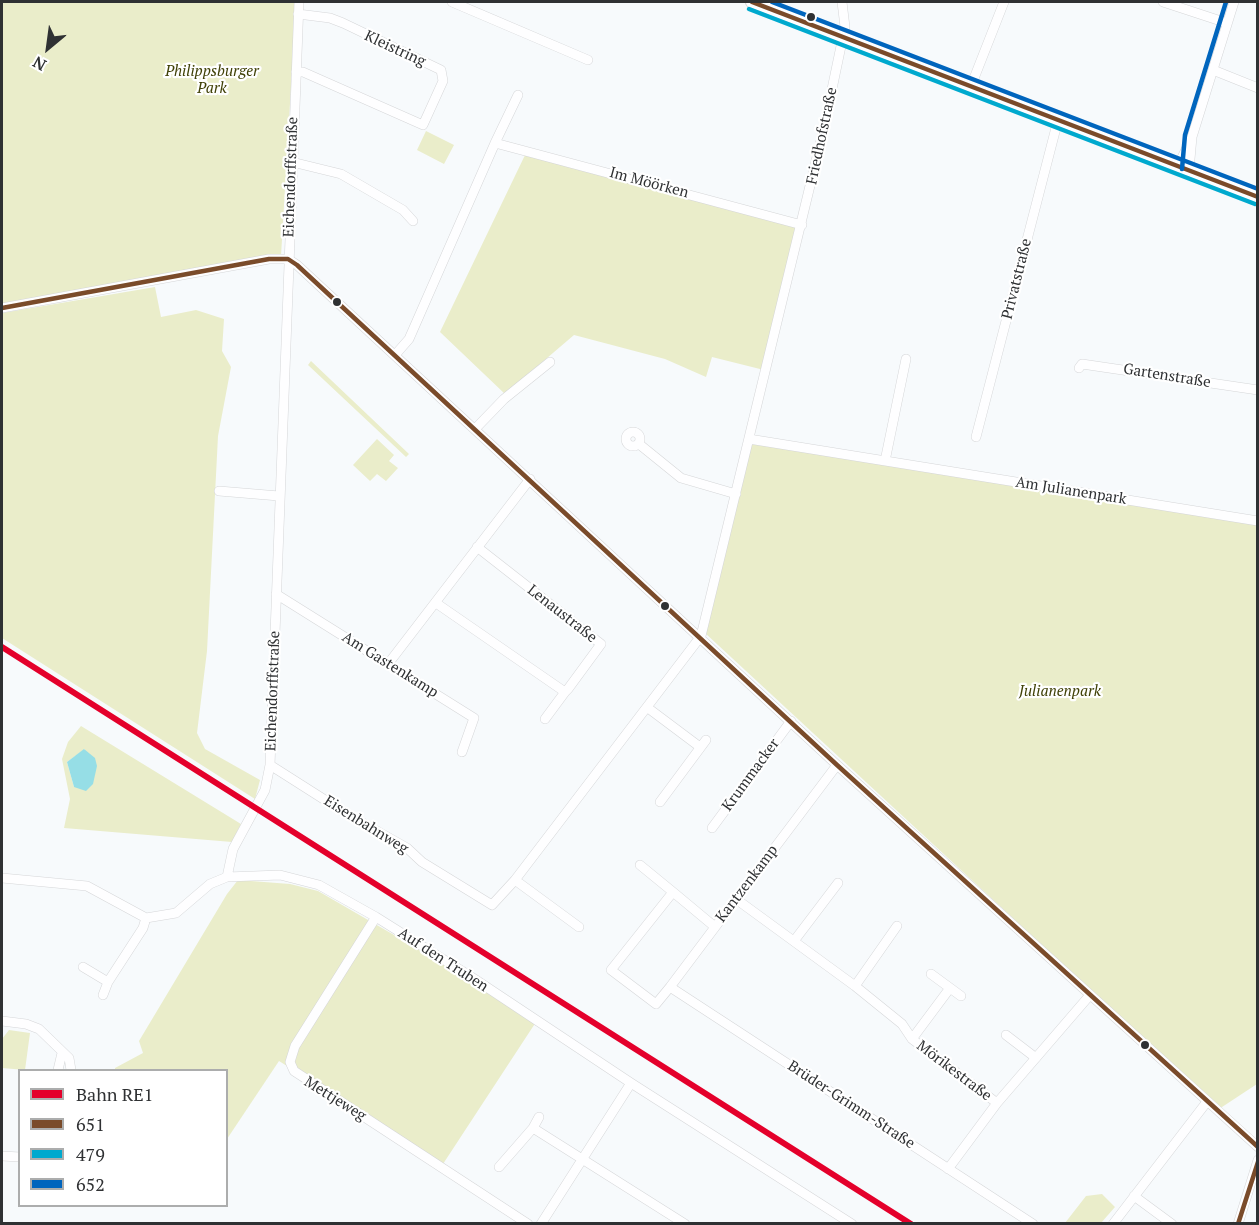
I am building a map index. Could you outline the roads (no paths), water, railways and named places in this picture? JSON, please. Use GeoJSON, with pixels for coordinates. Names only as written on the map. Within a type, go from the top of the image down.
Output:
{"type":"FeatureCollection","features":[{"type":"Feature","properties":{"kind":"main road"},"geometry":{"type":"LineString","coordinates":[[752,2],[1257,197]]}},
{"type":"Feature","properties":{"kind":"street","name":"Eichendorffstraße"},"geometry":{"type":"LineString","coordinates":[[227,877],[233,849],[265,790],[270,765],[299,2]]}},
{"type":"Feature","properties":{"kind":"street"},"geometry":{"type":"LineString","coordinates":[[452,2],[588,60]]}},
{"type":"Feature","properties":{"kind":"street","name":"Friedhofstraße"},"geometry":{"type":"LineString","coordinates":[[492,905],[515,880],[701,636],[802,225],[843,38],[846,20],[842,2]]}},
{"type":"Feature","properties":{"kind":"street"},"geometry":{"type":"LineString","coordinates":[[971,86],[1004,2]]}},
{"type":"Feature","properties":{"kind":"street"},"geometry":{"type":"LineString","coordinates":[[1163,2],[1227,23]]}},
{"type":"Feature","properties":{"kind":"street"},"geometry":{"type":"LineString","coordinates":[[1183,168],[1234,2]]}},
{"type":"Feature","properties":{"kind":"street","name":"Kleistring"},"geometry":{"type":"LineString","coordinates":[[296,72],[303,72],[423,125],[443,81],[441,70],[343,23],[330,18],[298,14]]}},
{"type":"Feature","properties":{"kind":"street"},"geometry":{"type":"LineString","coordinates":[[1213,70],[1257,88]]}},
{"type":"Feature","properties":{"kind":"street"},"geometry":{"type":"LineString","coordinates":[[395,355],[409,339],[518,95]]}},
{"type":"Feature","properties":{"kind":"street","name":"Privatstraße"},"geometry":{"type":"LineString","coordinates":[[976,437],[1058,120]]}},
{"type":"Feature","properties":{"kind":"street","name":"Im Möörken"},"geometry":{"type":"LineString","coordinates":[[495,143],[802,225]]}},
{"type":"Feature","properties":{"kind":"street"},"geometry":{"type":"LineString","coordinates":[[292,162],[341,174],[403,210],[413,221]]}},
{"type":"Feature","properties":{"kind":"street"},"geometry":{"type":"LineString","coordinates":[[2,308],[269,259],[288,259],[308,273],[701,636],[837,765],[1257,1147]]}},
{"type":"Feature","properties":{"kind":"street"},"geometry":{"type":"LineString","coordinates":[[885,461],[906,359]]}},
{"type":"Feature","properties":{"kind":"street"},"geometry":{"type":"LineString","coordinates":[[475,429],[504,399],[550,362]]}},
{"type":"Feature","properties":{"kind":"street","name":"Gartenstraße"},"geometry":{"type":"LineString","coordinates":[[1079,368],[1082,364],[1257,390]]}},
{"type":"Feature","properties":{"kind":"street","name":"Am Julianenpark"},"geometry":{"type":"LineString","coordinates":[[749,439],[1257,521]]}},
{"type":"Feature","properties":{"kind":"street"},"geometry":{"type":"LineString","coordinates":[[639,444],[681,478],[736,494]]}},
{"type":"Feature","properties":{"kind":"street"},"geometry":{"type":"LineString","coordinates":[[388,664],[530,479]]}},
{"type":"Feature","properties":{"kind":"street"},"geometry":{"type":"LineString","coordinates":[[219,491],[279,496]]}},
{"type":"Feature","properties":{"kind":"street","name":"Lenaustraße"},"geometry":{"type":"LineString","coordinates":[[477,547],[601,644],[544,719]]}},
{"type":"Feature","properties":{"kind":"street","name":"Am Gastenkamp"},"geometry":{"type":"LineString","coordinates":[[276,594],[474,718],[462,752]]}},
{"type":"Feature","properties":{"kind":"street"},"geometry":{"type":"LineString","coordinates":[[436,603],[566,692]]}},
{"type":"Feature","properties":{"kind":"street"},"geometry":{"type":"LineString","coordinates":[[648,708],[703,744],[660,802]]}},
{"type":"Feature","properties":{"kind":"street","name":"Krummacker"},"geometry":{"type":"LineString","coordinates":[[712,828],[791,721]]}},
{"type":"Feature","properties":{"kind":"street","name":"Eisenbahnweg"},"geometry":{"type":"LineString","coordinates":[[270,765],[347,814],[407,848],[422,862],[492,905]]}},
{"type":"Feature","properties":{"kind":"street","name":"Kantzenkamp"},"geometry":{"type":"LineString","coordinates":[[673,892],[611,970],[656,1004],[837,765]]}},
{"type":"Feature","properties":{"kind":"street"},"geometry":{"type":"LineString","coordinates":[[640,865],[715,927]]}},
{"type":"Feature","properties":{"kind":"street","name":"Auf den Truben"},"geometry":{"type":"LineString","coordinates":[[146,918],[176,913],[210,884],[227,877],[265,875],[300,878],[328,889],[376,917],[852,1224]]}},
{"type":"Feature","properties":{"kind":"street"},"geometry":{"type":"LineString","coordinates":[[2,878],[87,886],[146,918],[143,928],[108,982],[103,995]]}},
{"type":"Feature","properties":{"kind":"street"},"geometry":{"type":"LineString","coordinates":[[515,880],[579,927]]}},
{"type":"Feature","properties":{"kind":"street"},"geometry":{"type":"LineString","coordinates":[[794,941],[838,883]]}},
{"type":"Feature","properties":{"kind":"street","name":"Mörikestraße"},"geometry":{"type":"LineString","coordinates":[[736,899],[855,986],[902,1024],[912,1039],[997,1103]]}},
{"type":"Feature","properties":{"kind":"street","name":"Mettjeweg"},"geometry":{"type":"LineString","coordinates":[[376,917],[295,1046],[290,1062],[294,1071],[528,1224]]}},
{"type":"Feature","properties":{"kind":"street"},"geometry":{"type":"LineString","coordinates":[[855,986],[897,926]]}},
{"type":"Feature","properties":{"kind":"street"},"geometry":{"type":"LineString","coordinates":[[83,967],[108,982]]}},
{"type":"Feature","properties":{"kind":"street"},"geometry":{"type":"LineString","coordinates":[[931,974],[961,996]]}},
{"type":"Feature","properties":{"kind":"street","name":"Brüder-Grimm-Straße"},"geometry":{"type":"LineString","coordinates":[[670,987],[1033,1224]]}},
{"type":"Feature","properties":{"kind":"street","name":"Mörikestraße"},"geometry":{"type":"LineString","coordinates":[[912,1039],[951,988]]}},
{"type":"Feature","properties":{"kind":"street"},"geometry":{"type":"LineString","coordinates":[[948,1169],[997,1103],[1090,994]]}},
{"type":"Feature","properties":{"kind":"street"},"geometry":{"type":"LineString","coordinates":[[2,1021],[33,1026],[69,1058],[71,1069]]}},
{"type":"Feature","properties":{"kind":"street"},"geometry":{"type":"LineString","coordinates":[[1006,1035],[1036,1058]]}},
{"type":"Feature","properties":{"kind":"street"},"geometry":{"type":"LineString","coordinates":[[58,1069],[62,1053]]}},
{"type":"Feature","properties":{"kind":"street"},"geometry":{"type":"LineString","coordinates":[[541,1224],[631,1083]]}},
{"type":"Feature","properties":{"kind":"street"},"geometry":{"type":"LineString","coordinates":[[1113,1224],[1206,1103]]}},
{"type":"Feature","properties":{"kind":"street"},"geometry":{"type":"LineString","coordinates":[[499,1167],[533,1128],[539,1117]]}},
{"type":"Feature","properties":{"kind":"street"},"geometry":{"type":"LineString","coordinates":[[533,1128],[584,1158],[685,1224]]}},
{"type":"Feature","properties":{"kind":"street"},"geometry":{"type":"LineString","coordinates":[[2,1156],[18,1157]]}},
{"type":"Feature","properties":{"kind":"street"},"geometry":{"type":"LineString","coordinates":[[1238,1224],[1257,1160]]}},
{"type":"Feature","properties":{"kind":"street"},"geometry":{"type":"LineString","coordinates":[[1134,1196],[1172,1224]]}},
{"type":"Feature","properties":{"kind":"water"},"geometry":{"type":"Polygon","coordinates":[[[84,749],[95,758],[97,766],[93,784],[86,791],[74,787],[67,762],[84,749]]]}},
{"type":"Feature","properties":{"kind":"rail line","name":"RE1"},"geometry":{"type":"LineString","coordinates":[[2,647],[911,1224]]}},
{"type":"Feature","properties":{"kind":"park label","name":"Philippsburger Park"},"geometry":{"type":"Point","coordinates":[212,80]}},
{"type":"Feature","properties":{"kind":"park label","name":"Julianenpark"},"geometry":{"type":"Point","coordinates":[1060,692]}}]}
